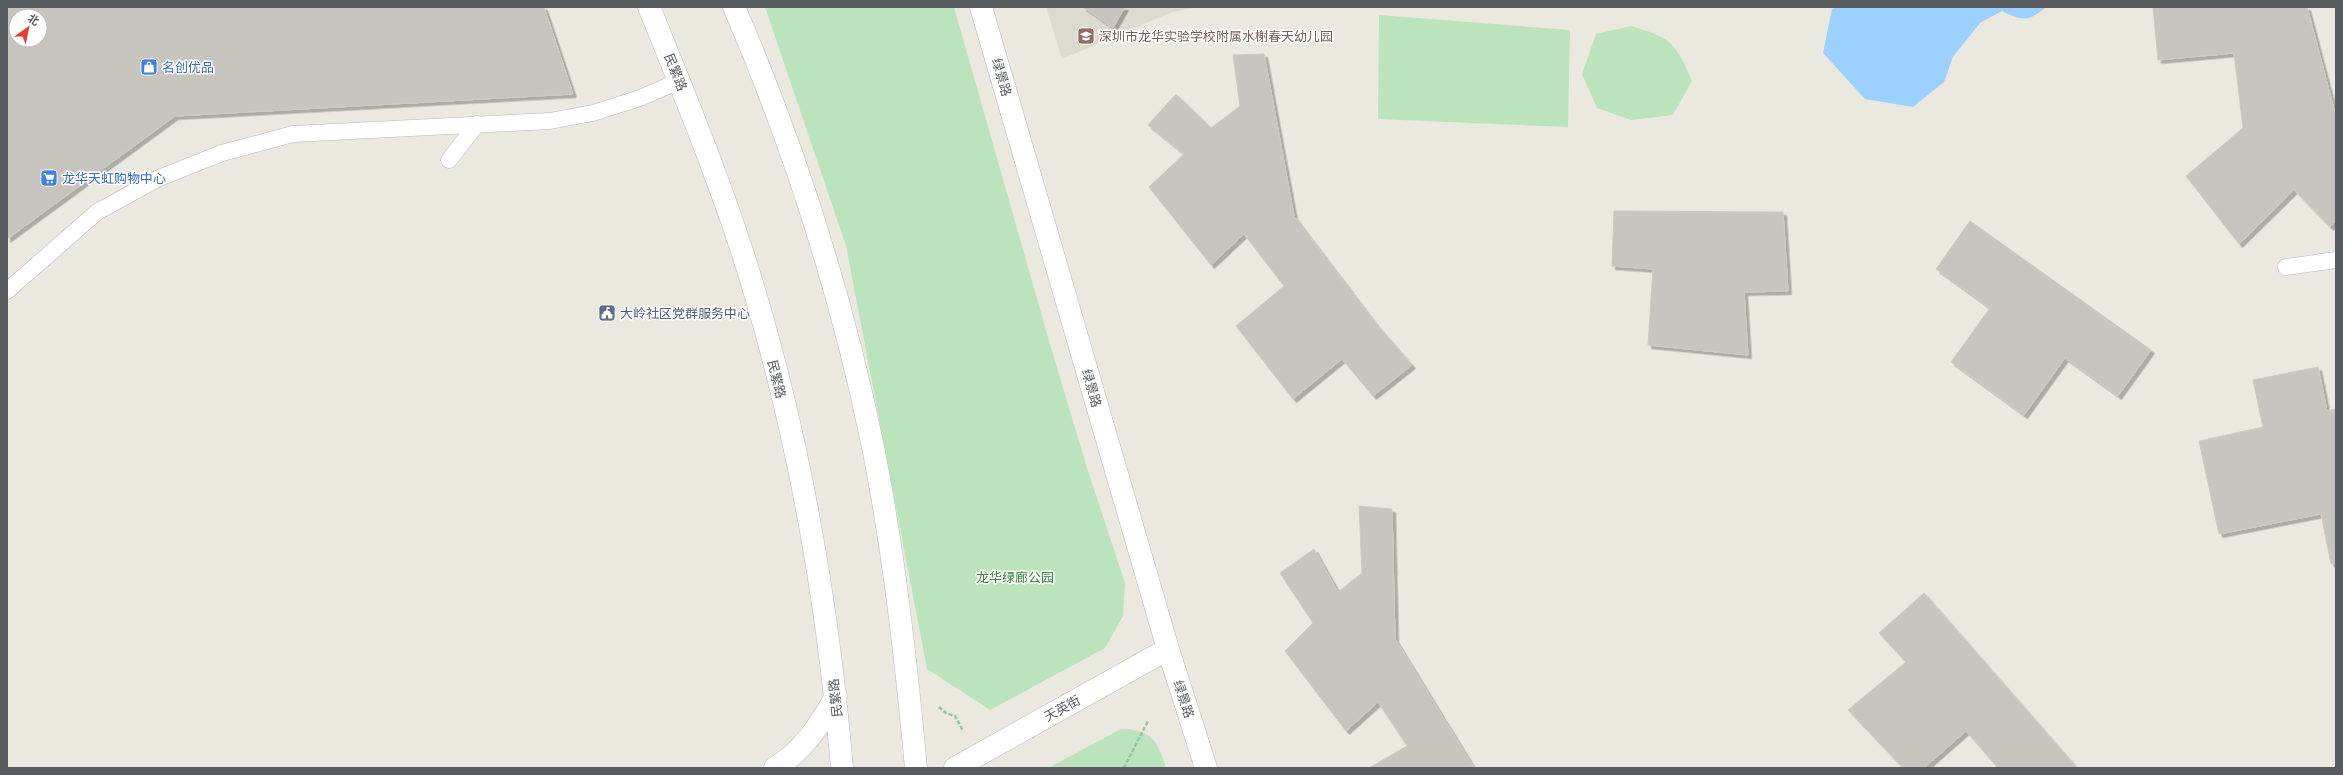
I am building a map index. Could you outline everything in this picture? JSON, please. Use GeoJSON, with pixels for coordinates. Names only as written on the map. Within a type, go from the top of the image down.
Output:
{"type":"FeatureCollection","features":[{"type":"Feature","properties":{"kind":"main road","name":"民繁路"},"geometry":{"type":"LineString","coordinates":[[649,7],[679,81],[741,248],[783,400],[813,545],[836,696],[842,768]]}},
{"type":"Feature","properties":{"kind":"main road"},"geometry":{"type":"LineString","coordinates":[[734,7],[791,154],[826,257],[853,362],[873,446],[890,540],[908,677],[916,768]]}},
{"type":"Feature","properties":{"kind":"main road","name":"绿景路"},"geometry":{"type":"LineString","coordinates":[[981,7],[1168,649],[1206,768]]}},
{"type":"Feature","properties":{"kind":"main road","name":"天英街"},"geometry":{"type":"LineString","coordinates":[[955,768],[1168,649]]}},
{"type":"Feature","properties":{"kind":"main road"},"geometry":{"type":"LineString","coordinates":[[775,768],[805,743],[822,722],[836,696]]}},
{"type":"Feature","properties":{"kind":"lane"},"geometry":{"type":"LineString","coordinates":[[7,291],[97,212],[159,178],[222,153],[293,134],[550,121],[593,113],[640,98],[679,81]]}},
{"type":"Feature","properties":{"kind":"lane"},"geometry":{"type":"LineString","coordinates":[[449,160],[477,124]]}},
{"type":"Feature","properties":{"kind":"lane"},"geometry":{"type":"LineString","coordinates":[[2286,268],[2336,260]]}},
{"type":"Feature","properties":{"kind":"path"},"geometry":{"type":"LineString","coordinates":[[1124,768],[1148,721]]}},
{"type":"Feature","properties":{"kind":"shaded area","name":"深圳市龙华实验学校附属水榭春天幼儿园"},"geometry":{"type":"Polygon","coordinates":[[[1046,7],[1200,7],[1172,12],[1062,59],[1046,7]]]}},
{"type":"Feature","properties":{"kind":"green space","name":"龙华绿廊公园"},"geometry":{"type":"Polygon","coordinates":[[[765,7],[954,7],[1049,341],[1087,468],[1125,583],[1123,616],[1105,648],[990,710],[927,669],[846,246],[765,7]]]}},
{"type":"Feature","properties":{"kind":"green space"},"geometry":{"type":"Polygon","coordinates":[[[1379,15],[1570,30],[1568,127],[1378,119],[1379,15]]]}},
{"type":"Feature","properties":{"kind":"green space"},"geometry":{"type":"Polygon","coordinates":[[[1631,26],[1663,38],[1676,49],[1681,57],[1692,81],[1673,115],[1631,120],[1597,108],[1582,74],[1596,34],[1631,26]]]}},
{"type":"Feature","properties":{"kind":"green space"},"geometry":{"type":"Polygon","coordinates":[[[1121,729],[1140,731],[1152,738],[1160,751],[1166,768],[1048,768],[1121,729]]]}},
{"type":"Feature","properties":{"kind":"water"},"geometry":{"type":"Polygon","coordinates":[[[1835,7],[2046,7],[2040,12],[2025,18],[2015,17],[2002,11],[1980,23],[1953,57],[1944,82],[1913,107],[1865,99],[1823,53],[1832,9],[1835,7]]]}},
{"type":"Feature","properties":{"kind":"building","name":"龙华天虹购物中心"},"geometry":{"type":"Polygon","coordinates":[[[7,7],[544,7],[573,94],[175,116],[7,239],[7,7]]]}},
{"type":"Feature","properties":{"kind":"building"},"geometry":{"type":"Polygon","coordinates":[[[1083,7],[1125,7],[1113,28],[1083,7]]]}},
{"type":"Feature","properties":{"kind":"building"},"geometry":{"type":"Polygon","coordinates":[[[2153,7],[2307,7],[2336,117],[2336,221],[2330,227],[2294,190],[2239,244],[2186,176],[2243,128],[2234,53],[2158,60],[2153,7]]]}},
{"type":"Feature","properties":{"kind":"building"},"geometry":{"type":"Polygon","coordinates":[[[1264,54],[1294,216],[1376,324],[1412,365],[1373,396],[1342,359],[1293,399],[1236,326],[1284,286],[1244,234],[1211,265],[1149,187],[1184,154],[1148,125],[1176,94],[1211,128],[1240,106],[1233,55],[1264,54]]]}},
{"type":"Feature","properties":{"kind":"building"},"geometry":{"type":"Polygon","coordinates":[[[1614,211],[1783,212],[1788,291],[1744,292],[1748,355],[1648,345],[1653,269],[1612,266],[1614,211]]]}},
{"type":"Feature","properties":{"kind":"building"},"geometry":{"type":"Polygon","coordinates":[[[1970,221],[2151,350],[2118,396],[2065,358],[2024,415],[1951,362],[1990,308],[1936,269],[1970,221]]]}},
{"type":"Feature","properties":{"kind":"building"},"geometry":{"type":"Polygon","coordinates":[[[2318,367],[2327,411],[2336,409],[2336,563],[2331,564],[2321,514],[2219,534],[2199,441],[2263,427],[2253,380],[2318,367]]]}},
{"type":"Feature","properties":{"kind":"building"},"geometry":{"type":"Polygon","coordinates":[[[1359,506],[1392,509],[1395,639],[1474,768],[1369,768],[1407,746],[1378,702],[1346,731],[1285,651],[1313,623],[1280,573],[1314,549],[1338,592],[1362,573],[1359,506]]]}},
{"type":"Feature","properties":{"kind":"building"},"geometry":{"type":"Polygon","coordinates":[[[1924,593],[2077,768],[1998,768],[1966,731],[1924,768],[1903,768],[1848,710],[1906,662],[1879,633],[1924,593]]]}},
{"type":"Feature","properties":{"kind":"place","name":"深圳市龙华实验学校附属水榭春天幼儿园"},"geometry":{"type":"Point","coordinates":[1086,36]}},
{"type":"Feature","properties":{"kind":"place","name":"名创优品"},"geometry":{"type":"Point","coordinates":[149,67]}},
{"type":"Feature","properties":{"kind":"place","name":"龙华天虹购物中心"},"geometry":{"type":"Point","coordinates":[49,178]}},
{"type":"Feature","properties":{"kind":"place","name":"大岭社区党群服务中心"},"geometry":{"type":"Point","coordinates":[607,313]}}]}
